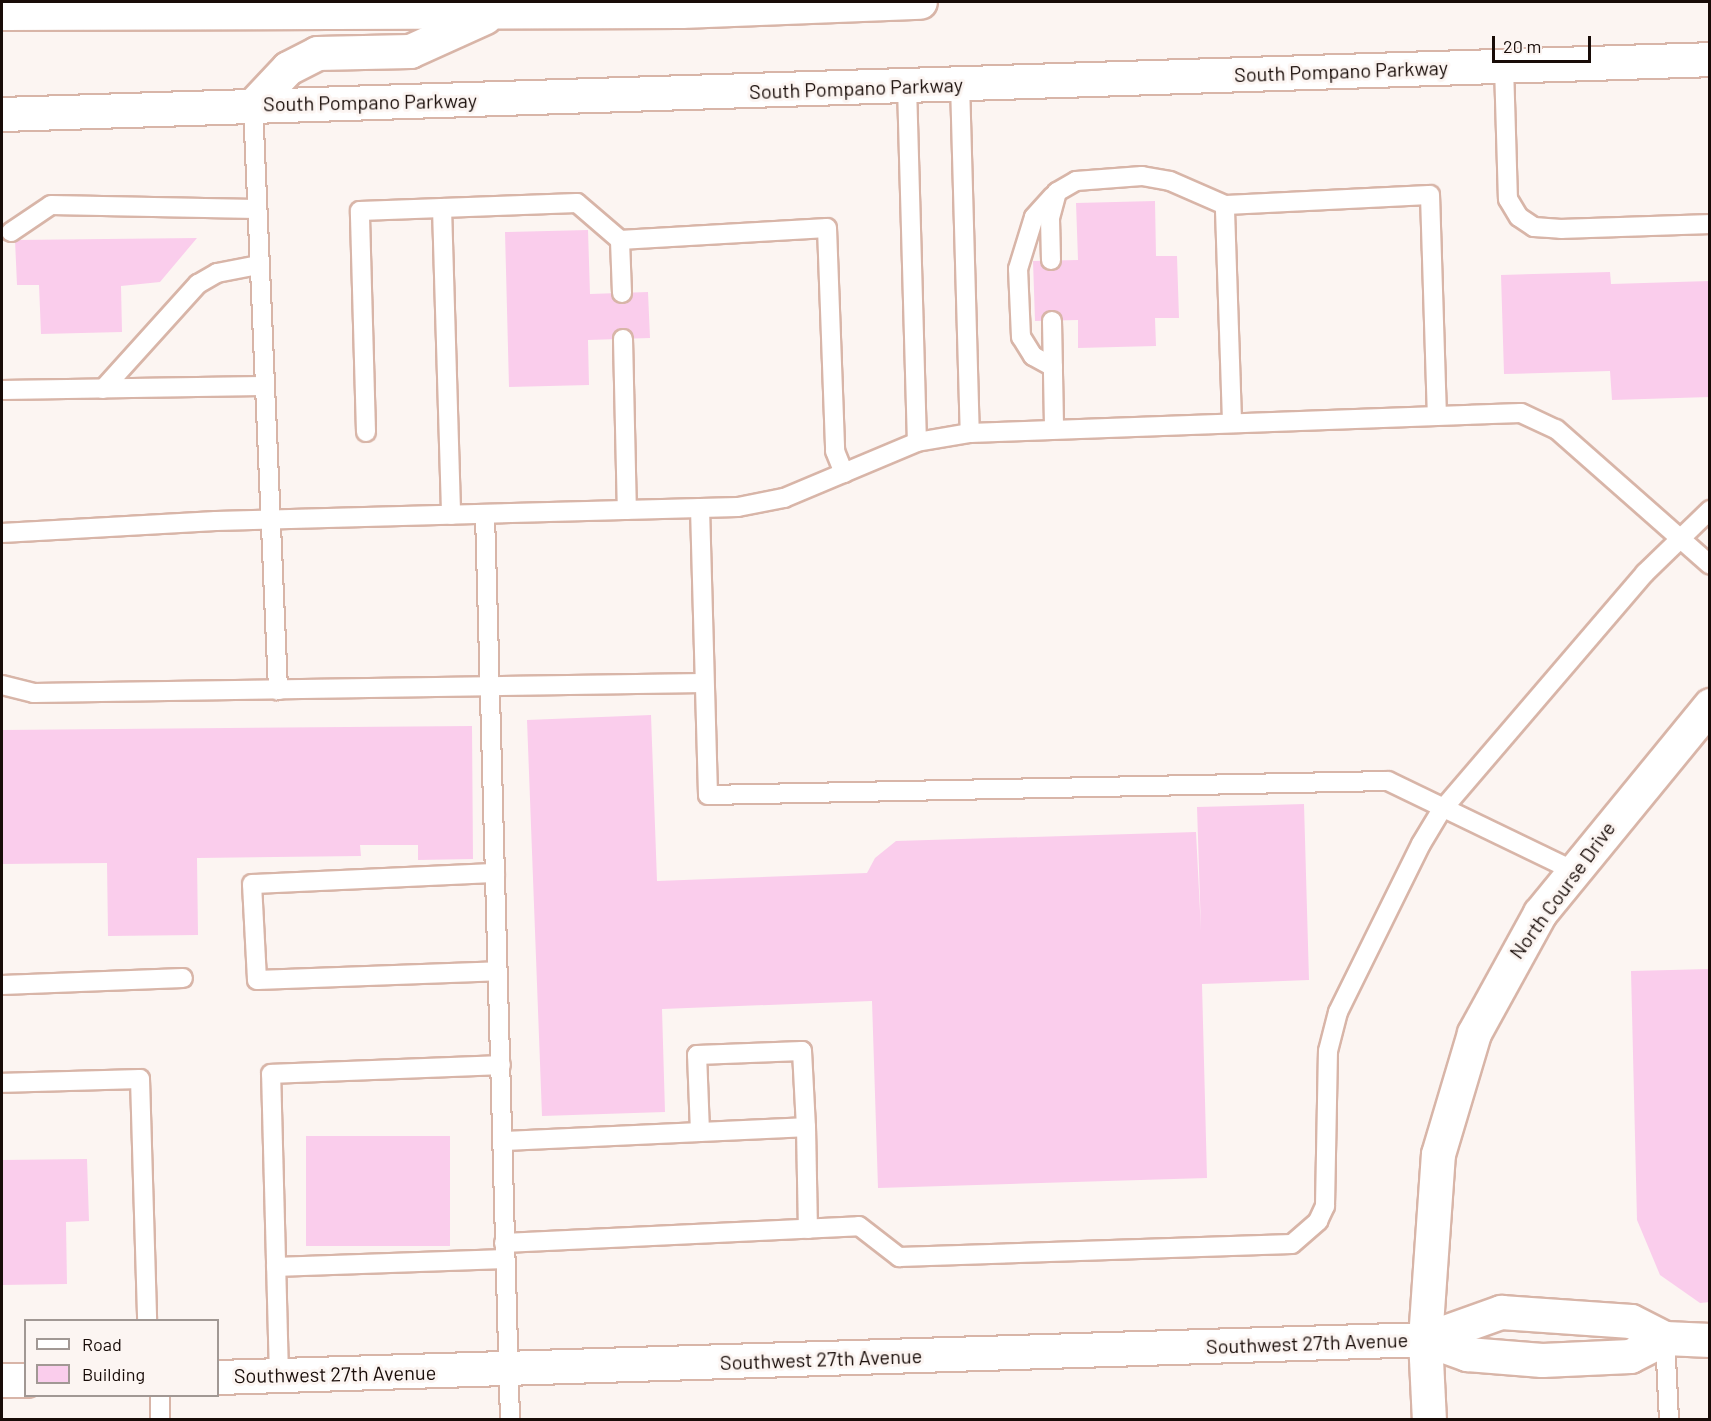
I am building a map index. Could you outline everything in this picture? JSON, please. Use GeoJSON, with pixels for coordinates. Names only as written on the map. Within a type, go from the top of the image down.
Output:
{"type":"FeatureCollection","features":[{"type":"Feature","properties":{"kind":"main road"},"geometry":{"type":"LineString","coordinates":[[2,13],[57,6],[495,13],[689,6],[920,2]]}},
{"type":"Feature","properties":{"kind":"main road"},"geometry":{"type":"LineString","coordinates":[[253,105],[288,68],[317,53],[410,51],[495,13]]}},
{"type":"Feature","properties":{"kind":"main road","name":"South Pompano Parkway"},"geometry":{"type":"LineString","coordinates":[[2,114],[1710,59]]}},
{"type":"Feature","properties":{"kind":"main road","name":"North Course Drive"},"geometry":{"type":"LineString","coordinates":[[1428,1419],[1425,1340],[1433,1189],[1455,1080],[1515,951],[1572,870],[1710,705]]}},
{"type":"Feature","properties":{"kind":"main road","name":"Southwest 27th Avenue"},"geometry":{"type":"LineString","coordinates":[[219,1377],[1425,1340],[1501,1312],[1631,1321],[1665,1338],[1710,1340]]}},
{"type":"Feature","properties":{"kind":"main road","name":"Southwest 27th Avenue"},"geometry":{"type":"LineString","coordinates":[[1425,1340],[1467,1354],[1542,1360],[1630,1356],[1665,1338]]}},
{"type":"Feature","properties":{"kind":"main road"},"geometry":{"type":"LineString","coordinates":[[2,1380],[24,1380]]}},
{"type":"Feature","properties":{"kind":"lane"},"geometry":{"type":"LineString","coordinates":[[1503,66],[1507,187],[1519,217],[1534,227],[1561,229],[1710,224]]}},
{"type":"Feature","properties":{"kind":"lane"},"geometry":{"type":"LineString","coordinates":[[960,83],[970,433]]}},
{"type":"Feature","properties":{"kind":"lane"},"geometry":{"type":"LineString","coordinates":[[907,86],[917,442]]}},
{"type":"Feature","properties":{"kind":"lane"},"geometry":{"type":"LineString","coordinates":[[253,105],[262,386],[272,519],[278,690]]}},
{"type":"Feature","properties":{"kind":"lane"},"geometry":{"type":"LineString","coordinates":[[1053,367],[1033,356],[1021,337],[1018,270],[1034,217],[1057,192],[1076,181],[1142,176],[1170,181],[1225,205],[1430,195],[1437,415]]}},
{"type":"Feature","properties":{"kind":"lane"},"geometry":{"type":"LineString","coordinates":[[1051,260],[1050,218],[1057,192]]}},
{"type":"Feature","properties":{"kind":"lane"},"geometry":{"type":"LineString","coordinates":[[366,432],[360,211],[577,202],[620,240],[827,228],[835,451],[844,473]]}},
{"type":"Feature","properties":{"kind":"lane"},"geometry":{"type":"LineString","coordinates":[[11,232],[51,205],[256,209]]}},
{"type":"Feature","properties":{"kind":"lane"},"geometry":{"type":"LineString","coordinates":[[1225,205],[1232,421]]}},
{"type":"Feature","properties":{"kind":"lane"},"geometry":{"type":"LineString","coordinates":[[442,208],[451,515]]}},
{"type":"Feature","properties":{"kind":"lane"},"geometry":{"type":"LineString","coordinates":[[620,240],[622,293]]}},
{"type":"Feature","properties":{"kind":"lane"},"geometry":{"type":"LineString","coordinates":[[103,389],[198,284],[217,273],[258,265]]}},
{"type":"Feature","properties":{"kind":"lane"},"geometry":{"type":"LineString","coordinates":[[1052,321],[1054,428]]}},
{"type":"Feature","properties":{"kind":"lane"},"geometry":{"type":"LineString","coordinates":[[623,339],[627,510]]}},
{"type":"Feature","properties":{"kind":"lane"},"geometry":{"type":"LineString","coordinates":[[2,390],[262,386]]}},
{"type":"Feature","properties":{"kind":"lane"},"geometry":{"type":"LineString","coordinates":[[2,533],[272,519],[700,508],[784,498],[917,442],[970,433],[1232,421],[1521,413],[1556,429],[1710,565]]}},
{"type":"Feature","properties":{"kind":"lane"},"geometry":{"type":"LineString","coordinates":[[700,508],[708,795],[1388,781],[1441,811],[1572,870]]}},
{"type":"Feature","properties":{"kind":"lane"},"geometry":{"type":"LineString","coordinates":[[276,1267],[859,1226],[899,1257],[1292,1244],[1318,1221],[1325,1206],[1328,1051],[1338,1012],[1441,811],[1645,573],[1682,542],[1710,510]]}},
{"type":"Feature","properties":{"kind":"lane"},"geometry":{"type":"LineString","coordinates":[[485,514],[510,1419]]}},
{"type":"Feature","properties":{"kind":"lane"},"geometry":{"type":"LineString","coordinates":[[2,685],[34,693],[704,683]]}},
{"type":"Feature","properties":{"kind":"lane"},"geometry":{"type":"LineString","coordinates":[[495,873],[252,884],[257,980],[498,971]]}},
{"type":"Feature","properties":{"kind":"lane"},"geometry":{"type":"LineString","coordinates":[[2,985],[183,978]]}},
{"type":"Feature","properties":{"kind":"lane"},"geometry":{"type":"LineString","coordinates":[[700,1132],[697,1055],[802,1051],[808,1229]]}},
{"type":"Feature","properties":{"kind":"lane"},"geometry":{"type":"LineString","coordinates":[[279,1376],[271,1074],[501,1065]]}},
{"type":"Feature","properties":{"kind":"lane"},"geometry":{"type":"LineString","coordinates":[[2,1083],[140,1079],[147,1319]]}},
{"type":"Feature","properties":{"kind":"lane"},"geometry":{"type":"LineString","coordinates":[[503,1141],[806,1127]]}},
{"type":"Feature","properties":{"kind":"lane"},"geometry":{"type":"LineString","coordinates":[[1665,1338],[1669,1419]]}},
{"type":"Feature","properties":{"kind":"lane"},"geometry":{"type":"LineString","coordinates":[[160,1397],[160,1419]]}},
{"type":"Feature","properties":{"kind":"building"},"geometry":{"type":"Polygon","coordinates":[[[1155,201],[1156,256],[1177,256],[1179,318],[1155,318],[1156,346],[1078,348],[1078,320],[1035,321],[1033,261],[1078,260],[1076,203],[1155,201]]]}},
{"type":"Feature","properties":{"kind":"building"},"geometry":{"type":"Polygon","coordinates":[[[588,230],[590,294],[648,292],[650,338],[588,340],[589,385],[509,387],[505,232],[588,230]]]}},
{"type":"Feature","properties":{"kind":"building"},"geometry":{"type":"Polygon","coordinates":[[[197,238],[160,282],[121,286],[122,332],[41,334],[39,285],[17,285],[15,240],[197,238]]]}},
{"type":"Feature","properties":{"kind":"building"},"geometry":{"type":"Polygon","coordinates":[[[1610,272],[1611,284],[1710,281],[1710,397],[1612,400],[1610,371],[1504,374],[1501,275],[1610,272]]]}},
{"type":"Feature","properties":{"kind":"building"},"geometry":{"type":"Polygon","coordinates":[[[651,715],[657,881],[867,873],[875,858],[896,841],[1196,832],[1201,931],[1197,807],[1304,804],[1309,980],[1202,984],[1207,1178],[878,1188],[872,1001],[662,1009],[665,1112],[542,1116],[527,720],[651,715]]]}},
{"type":"Feature","properties":{"kind":"building"},"geometry":{"type":"Polygon","coordinates":[[[472,726],[473,859],[418,860],[418,845],[360,845],[361,856],[197,858],[198,935],[108,936],[107,863],[2,864],[2,730],[472,726]]]}},
{"type":"Feature","properties":{"kind":"building"},"geometry":{"type":"Polygon","coordinates":[[[1710,969],[1710,1302],[1700,1303],[1660,1275],[1637,1220],[1631,971],[1710,969]]]}},
{"type":"Feature","properties":{"kind":"building"},"geometry":{"type":"Polygon","coordinates":[[[306,1136],[450,1136],[450,1246],[306,1246],[306,1136]]]}},
{"type":"Feature","properties":{"kind":"building"},"geometry":{"type":"Polygon","coordinates":[[[87,1159],[89,1221],[66,1222],[67,1284],[2,1285],[2,1160],[87,1159]]]}}]}
